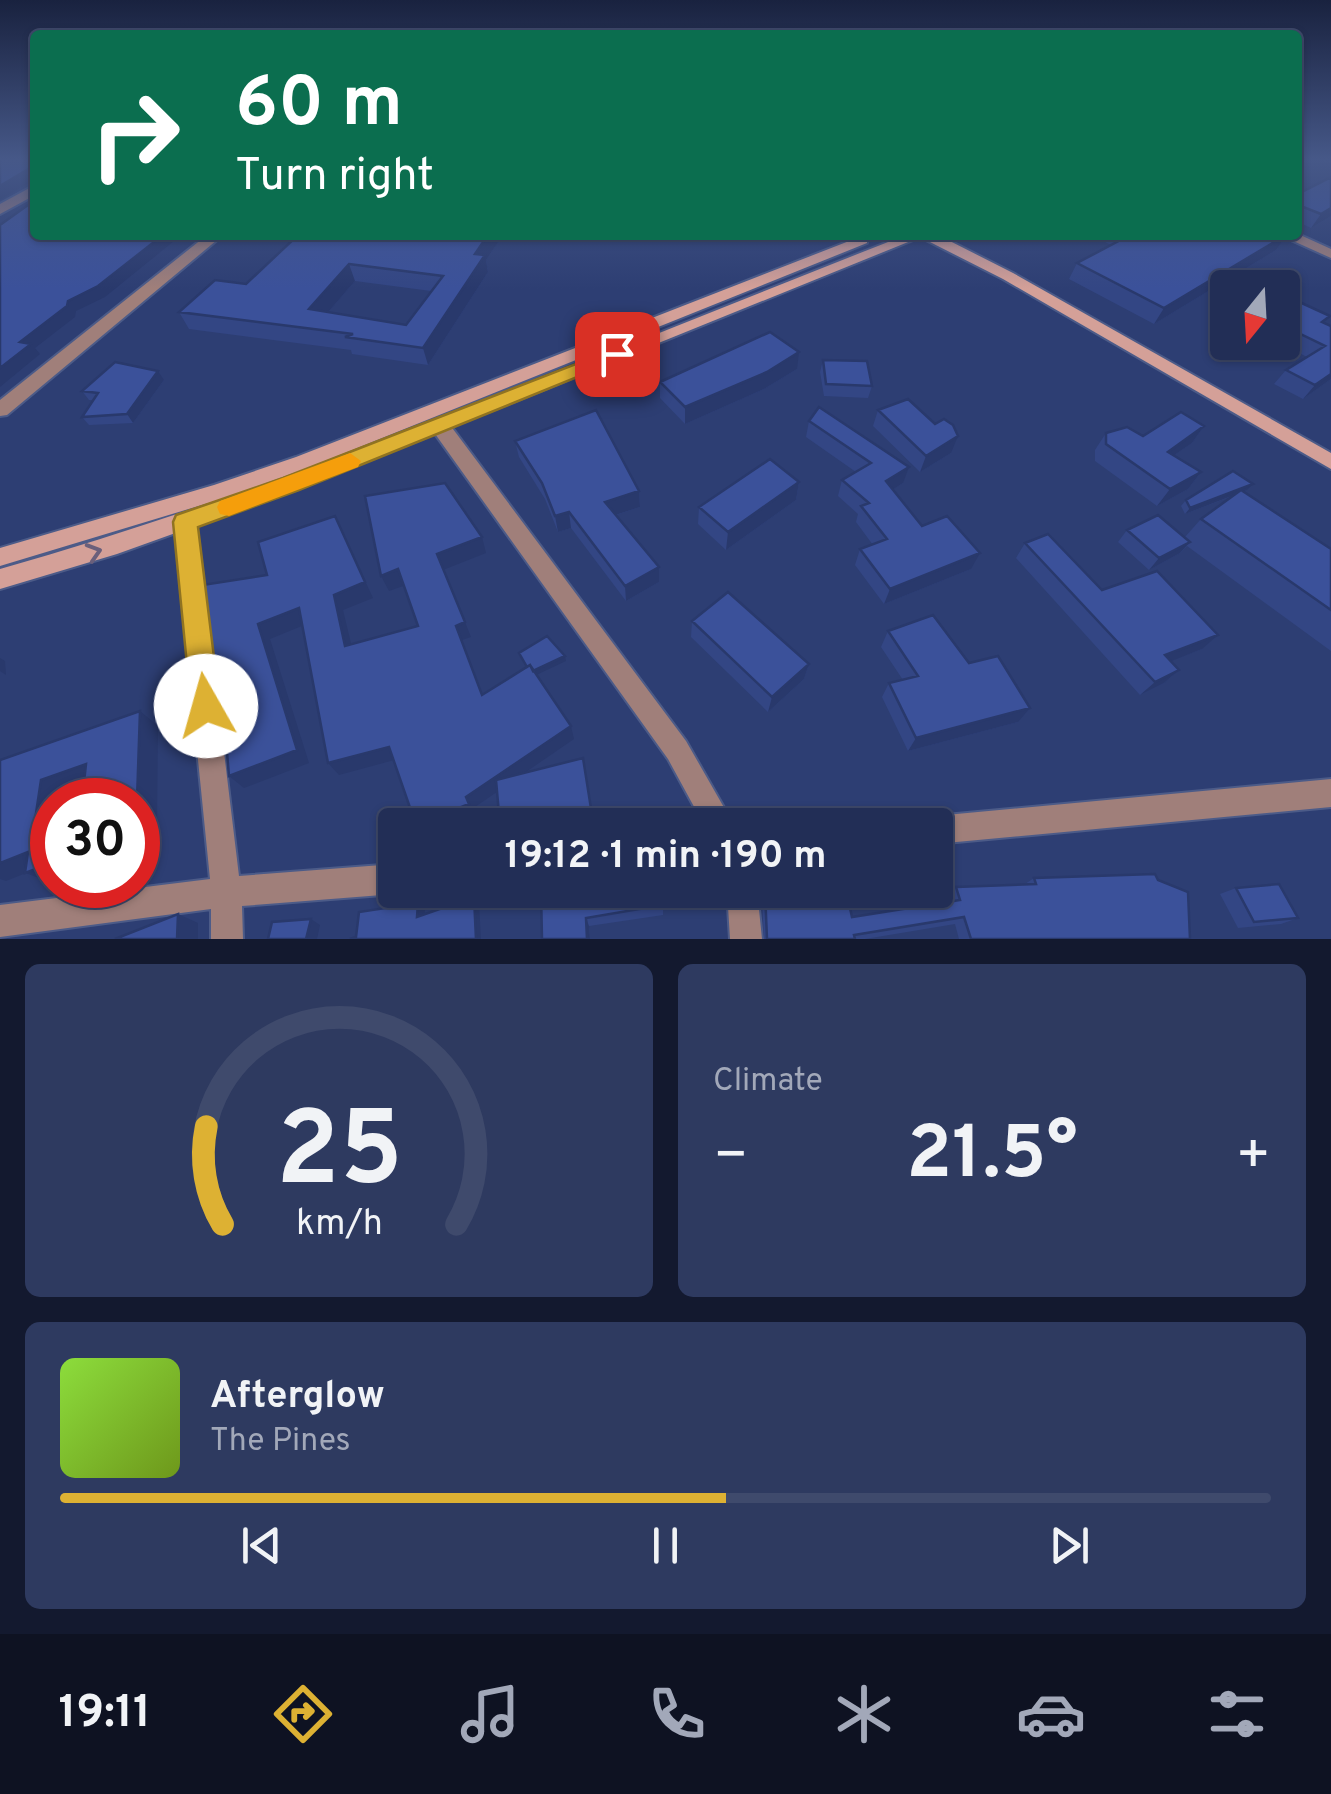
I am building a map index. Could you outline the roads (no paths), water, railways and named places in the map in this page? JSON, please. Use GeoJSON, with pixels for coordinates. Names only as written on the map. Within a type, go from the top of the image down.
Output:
{"type":"FeatureCollection","features":[{"type":"Feature","properties":{"kind":"street"},"geometry":{"type":"LineString","coordinates":[[0,410],[210,240]]}},
{"type":"Feature","properties":{"kind":"street"},"geometry":{"type":"LineString","coordinates":[[0,557],[218,492],[302,462],[860,240]]}},
{"type":"Feature","properties":{"kind":"street"},"geometry":{"type":"LineString","coordinates":[[0,579],[185,522],[915,240]]}},
{"type":"Feature","properties":{"kind":"street"},"geometry":{"type":"LineString","coordinates":[[933,240],[1008,276],[1331,462]]}},
{"type":"Feature","properties":{"kind":"street"},"geometry":{"type":"LineString","coordinates":[[969,240],[1331,446]]}},
{"type":"Feature","properties":{"kind":"street"},"geometry":{"type":"LineString","coordinates":[[1299,240],[1331,254]]}},
{"type":"Feature","properties":{"kind":"street"},"geometry":{"type":"LineString","coordinates":[[440,426],[677,750],[710,808]]}},
{"type":"Feature","properties":{"kind":"street"},"geometry":{"type":"LineString","coordinates":[[185,522],[228,939]]}},
{"type":"Feature","properties":{"kind":"street"},"geometry":{"type":"LineString","coordinates":[[953,828],[1331,793]]}},
{"type":"Feature","properties":{"kind":"street"},"geometry":{"type":"LineString","coordinates":[[0,921],[226,892],[378,880]]}},
{"type":"Feature","properties":{"kind":"street"},"geometry":{"type":"LineString","coordinates":[[743,908],[746,939]]}}]}
